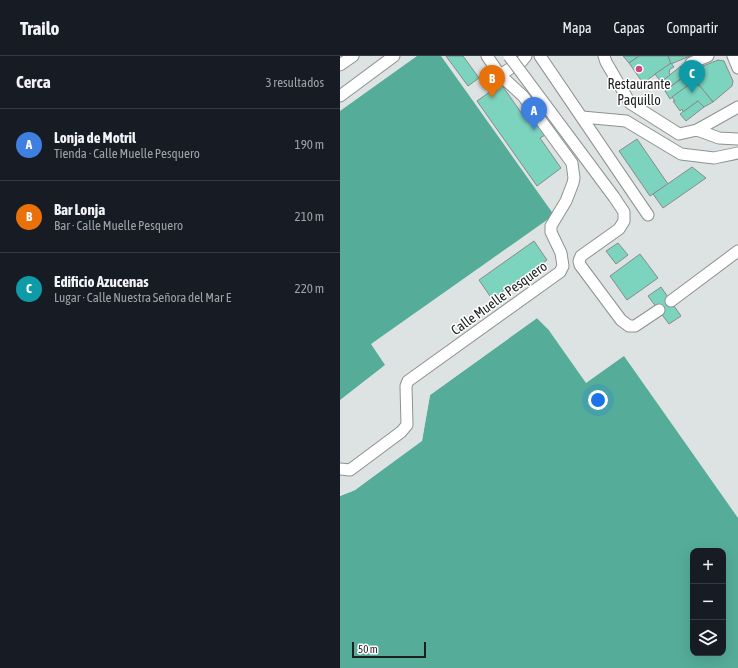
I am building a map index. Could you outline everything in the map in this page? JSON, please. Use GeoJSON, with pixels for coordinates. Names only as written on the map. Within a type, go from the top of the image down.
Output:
{"type":"FeatureCollection","features":[{"type":"Feature","properties":{"kind":"street"},"geometry":{"type":"LineString","coordinates":[[340,65],[353,56]]}},
{"type":"Feature","properties":{"kind":"street"},"geometry":{"type":"LineString","coordinates":[[340,96],[394,56]]}},
{"type":"Feature","properties":{"kind":"street"},"geometry":{"type":"LineString","coordinates":[[487,56],[500,75],[522,61],[526,56]]}},
{"type":"Feature","properties":{"kind":"street"},"geometry":{"type":"LineString","coordinates":[[508,56],[614,196],[624,212],[624,221],[619,229],[581,256],[579,261],[580,265],[621,320],[629,326],[635,326],[659,310]]}},
{"type":"Feature","properties":{"kind":"street"},"geometry":{"type":"LineString","coordinates":[[540,56],[648,215]]}},
{"type":"Feature","properties":{"kind":"street"},"geometry":{"type":"LineString","coordinates":[[604,56],[630,103],[679,134],[697,130],[738,106]]}},
{"type":"Feature","properties":{"kind":"street"},"geometry":{"type":"LineString","coordinates":[[691,63],[708,56]]}},
{"type":"Feature","properties":{"kind":"street"},"geometry":{"type":"LineString","coordinates":[[733,56],[738,68]]}},
{"type":"Feature","properties":{"kind":"street","name":"Calle Muelle Pesquero"},"geometry":{"type":"LineString","coordinates":[[340,470],[350,470],[401,432],[407,425],[406,386],[408,381],[560,272],[563,266],[561,252],[551,232],[551,226],[566,201],[572,187],[574,178],[572,163],[522,96],[500,75]]}},
{"type":"Feature","properties":{"kind":"street"},"geometry":{"type":"LineString","coordinates":[[582,117],[626,121],[681,154],[714,158],[738,153]]}},
{"type":"Feature","properties":{"kind":"street"},"geometry":{"type":"LineString","coordinates":[[697,130],[719,138],[738,139]]}},
{"type":"Feature","properties":{"kind":"street"},"geometry":{"type":"LineString","coordinates":[[671,301],[738,251]]}},
{"type":"Feature","properties":{"kind":"shaded area"},"geometry":{"type":"Polygon","coordinates":[[[417,56],[441,56],[554,215],[371,344],[385,365],[340,400],[340,111],[417,56]]]}},
{"type":"Feature","properties":{"kind":"shaded area"},"geometry":{"type":"Polygon","coordinates":[[[537,318],[548,329],[586,383],[624,356],[738,518],[738,668],[340,668],[340,496],[355,490],[422,441],[430,395],[537,318]]]}},
{"type":"Feature","properties":{"kind":"pier"},"geometry":{"type":"Polygon","coordinates":[[[538,316],[549,327],[548,329],[537,318],[430,395],[422,440],[355,490],[340,496],[340,494],[354,489],[421,439],[428,393],[538,316]]]}},
{"type":"Feature","properties":{"kind":"building"},"geometry":{"type":"Polygon","coordinates":[[[446,56],[463,56],[479,78],[468,86],[446,56]]]}},
{"type":"Feature","properties":{"kind":"building"},"geometry":{"type":"Polygon","coordinates":[[[623,56],[639,56],[629,63],[623,56]]]}},
{"type":"Feature","properties":{"kind":"building"},"geometry":{"type":"Polygon","coordinates":[[[639,56],[668,56],[671,63],[643,83],[629,63],[639,56]]]}},
{"type":"Feature","properties":{"kind":"building"},"geometry":{"type":"Polygon","coordinates":[[[668,56],[690,56],[671,64],[668,56]]]}},
{"type":"Feature","properties":{"kind":"building"},"geometry":{"type":"Polygon","coordinates":[[[718,60],[724,61],[733,81],[732,86],[713,102],[688,72],[718,60]]]}},
{"type":"Feature","properties":{"kind":"building"},"geometry":{"type":"Polygon","coordinates":[[[671,63],[674,67],[670,69],[669,73],[671,75],[661,82],[655,74],[671,63]]]}},
{"type":"Feature","properties":{"kind":"building"},"geometry":{"type":"Polygon","coordinates":[[[681,66],[687,74],[667,89],[661,82],[681,66]]]}},
{"type":"Feature","properties":{"kind":"building"},"geometry":{"type":"Polygon","coordinates":[[[689,73],[694,81],[670,99],[665,91],[689,73]]]}},
{"type":"Feature","properties":{"kind":"building"},"geometry":{"type":"Polygon","coordinates":[[[694,81],[713,102],[704,107],[698,101],[683,112],[682,109],[680,111],[672,97],[694,81]]]}},
{"type":"Feature","properties":{"kind":"building"},"geometry":{"type":"Polygon","coordinates":[[[501,84],[527,121],[532,117],[545,135],[540,138],[561,168],[537,186],[477,101],[501,84]]]}},
{"type":"Feature","properties":{"kind":"building"},"geometry":{"type":"Polygon","coordinates":[[[698,101],[704,107],[686,121],[680,114],[698,101]]]}},
{"type":"Feature","properties":{"kind":"building"},"geometry":{"type":"Polygon","coordinates":[[[637,139],[668,184],[650,196],[619,151],[637,139]]]}},
{"type":"Feature","properties":{"kind":"building"},"geometry":{"type":"Polygon","coordinates":[[[692,167],[706,178],[663,208],[653,194],[692,167]]]}},
{"type":"Feature","properties":{"kind":"building"},"geometry":{"type":"Polygon","coordinates":[[[534,241],[547,260],[492,299],[479,280],[534,241]]]}},
{"type":"Feature","properties":{"kind":"building"},"geometry":{"type":"Polygon","coordinates":[[[618,243],[628,255],[616,264],[606,251],[618,243]]]}},
{"type":"Feature","properties":{"kind":"building"},"geometry":{"type":"Polygon","coordinates":[[[640,254],[658,278],[627,300],[610,276],[640,254]]]}},
{"type":"Feature","properties":{"kind":"building"},"geometry":{"type":"Polygon","coordinates":[[[661,287],[681,316],[669,324],[648,296],[661,287]]]}},
{"type":"Feature","properties":{"kind":"place","name":"Restaurante Paquillo"},"geometry":{"type":"Point","coordinates":[639,69]}},
{"type":"Feature","properties":{"kind":"place","name":"Edificio Azucenas"},"geometry":{"type":"Point","coordinates":[692,93]}},
{"type":"Feature","properties":{"kind":"place","name":"Bar Lonja"},"geometry":{"type":"Point","coordinates":[492,98]}},
{"type":"Feature","properties":{"kind":"place","name":"Lonja de Motril"},"geometry":{"type":"Point","coordinates":[534,130]}}]}
